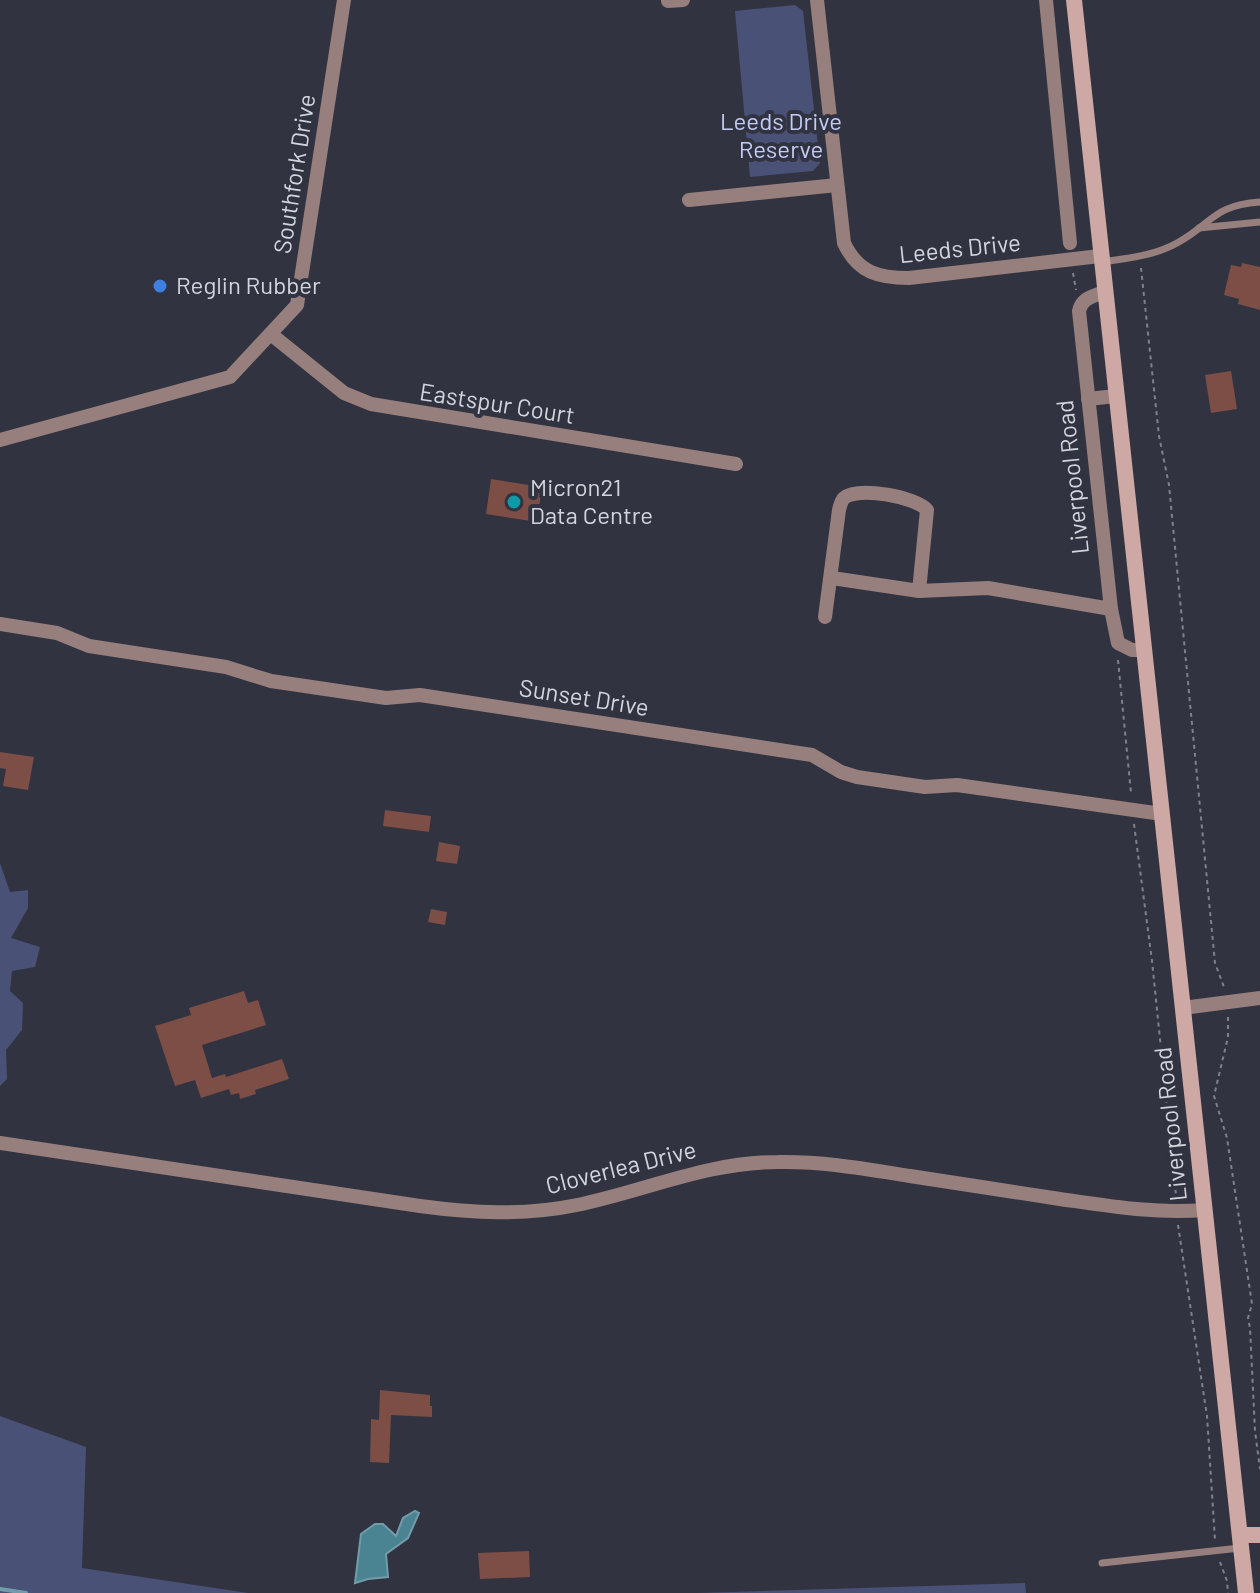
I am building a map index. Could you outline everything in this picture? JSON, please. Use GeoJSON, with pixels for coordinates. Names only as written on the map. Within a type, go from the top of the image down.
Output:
{"type":"FeatureCollection","features":[{"type":"Feature","properties":{"kind":"main road","name":"Liverpool Road"},"geometry":{"type":"LineString","coordinates":[[1074,0],[1205,1210],[1246,1549],[1246,1593]]}},
{"type":"Feature","properties":{"kind":"main road"},"geometry":{"type":"LineString","coordinates":[[1246,1549],[1260,1535]]}},
{"type":"Feature","properties":{"kind":"street","name":"Southfork Drive"},"geometry":{"type":"LineString","coordinates":[[0,440],[230,377],[297,305],[344,0]]}},
{"type":"Feature","properties":{"kind":"street","name":"Leeds Drive"},"geometry":{"type":"LineString","coordinates":[[817,0],[844,243],[860,266],[885,278],[909,278],[1100,259]]}},
{"type":"Feature","properties":{"kind":"street"},"geometry":{"type":"LineString","coordinates":[[1046,0],[1070,243]]}},
{"type":"Feature","properties":{"kind":"street"},"geometry":{"type":"LineString","coordinates":[[1056,93],[1083,90]]}},
{"type":"Feature","properties":{"kind":"street"},"geometry":{"type":"LineString","coordinates":[[689,200],[837,185]]}},
{"type":"Feature","properties":{"kind":"street","name":"Liverpool Road"},"geometry":{"type":"LineString","coordinates":[[1104,292],[1085,299],[1079,311],[1111,609],[1118,643]]}},
{"type":"Feature","properties":{"kind":"street","name":"Eastspur Court"},"geometry":{"type":"LineString","coordinates":[[272,335],[344,393],[371,404],[736,464]]}},
{"type":"Feature","properties":{"kind":"street"},"geometry":{"type":"LineString","coordinates":[[1088,399],[1116,396]]}},
{"type":"Feature","properties":{"kind":"street"},"geometry":{"type":"LineString","coordinates":[[825,617],[839,510],[844,498],[862,492],[915,501],[927,510],[919,591]]}},
{"type":"Feature","properties":{"kind":"street"},"geometry":{"type":"LineString","coordinates":[[832,578],[919,591],[988,588],[1111,609]]}},
{"type":"Feature","properties":{"kind":"street","name":"Sunset Drive"},"geometry":{"type":"LineString","coordinates":[[0,624],[57,633],[89,646],[226,667],[271,681],[386,698],[420,695],[812,755],[841,772],[857,777],[925,787],[957,785],[1162,814]]}},
{"type":"Feature","properties":{"kind":"street"},"geometry":{"type":"LineString","coordinates":[[1118,643],[1132,650],[1144,650]]}},
{"type":"Feature","properties":{"kind":"street"},"geometry":{"type":"LineString","coordinates":[[1183,1008],[1260,998]]}},
{"type":"Feature","properties":{"kind":"street","name":"Cloverlea Drive"},"geometry":{"type":"LineString","coordinates":[[0,1143],[420,1206],[482,1212],[541,1211],[576,1205],[709,1168],[743,1162],[846,1166],[1128,1209],[1205,1210]]}},
{"type":"Feature","properties":{"kind":"lane"},"geometry":{"type":"LineString","coordinates":[[1100,259],[1140,256],[1176,244],[1236,204],[1260,202]]}},
{"type":"Feature","properties":{"kind":"lane"},"geometry":{"type":"LineString","coordinates":[[1198,228],[1260,222]]}},
{"type":"Feature","properties":{"kind":"lane"},"geometry":{"type":"LineString","coordinates":[[1102,1563],[1246,1549]]}},
{"type":"Feature","properties":{"kind":"path"},"geometry":{"type":"LineString","coordinates":[[1140,256],[1159,436],[1169,485],[1215,963],[1229,1004],[1228,1037],[1214,1096],[1227,1138],[1252,1304],[1248,1318],[1260,1469]]}},
{"type":"Feature","properties":{"kind":"path"},"geometry":{"type":"LineString","coordinates":[[1118,643],[1178,1227],[1207,1416],[1216,1552],[1227,1581],[1228,1593]]}},
{"type":"Feature","properties":{"kind":"green space","name":"Leeds Drive Reserve"},"geometry":{"type":"Polygon","coordinates":[[[795,5],[803,11],[820,163],[813,171],[750,177],[735,11],[795,5]]]}},
{"type":"Feature","properties":{"kind":"green space"},"geometry":{"type":"Polygon","coordinates":[[[0,863],[10,892],[28,890],[28,908],[11,938],[40,947],[35,967],[12,971],[10,991],[23,1003],[22,1030],[6,1050],[7,1079],[0,1086],[0,863]]]}},
{"type":"Feature","properties":{"kind":"green space"},"geometry":{"type":"Polygon","coordinates":[[[0,1416],[86,1447],[82,1568],[248,1593],[0,1593],[0,1416]]]}},
{"type":"Feature","properties":{"kind":"green space"},"geometry":{"type":"Polygon","coordinates":[[[1025,1583],[1026,1593],[698,1593],[1025,1583]]]}},
{"type":"Feature","properties":{"kind":"shaded area"},"geometry":{"type":"Polygon","coordinates":[[[415,1511],[419,1513],[408,1538],[386,1554],[388,1577],[355,1583],[361,1534],[375,1524],[383,1524],[396,1536],[403,1518],[415,1511]]]}},
{"type":"Feature","properties":{"kind":"building"},"geometry":{"type":"Polygon","coordinates":[[[1242,263],[1260,267],[1260,310],[1238,304],[1239,299],[1224,295],[1231,265],[1241,267],[1242,263]]]}},
{"type":"Feature","properties":{"kind":"building"},"geometry":{"type":"Polygon","coordinates":[[[1231,371],[1237,409],[1211,413],[1205,375],[1231,371]]]}},
{"type":"Feature","properties":{"kind":"building","name":"Micron21 Data Centre"},"geometry":{"type":"Polygon","coordinates":[[[491,479],[542,487],[537,522],[486,514],[491,479]]]}},
{"type":"Feature","properties":{"kind":"building"},"geometry":{"type":"Polygon","coordinates":[[[0,752],[34,757],[28,790],[3,786],[6,769],[0,768],[0,752]]]}},
{"type":"Feature","properties":{"kind":"building"},"geometry":{"type":"Polygon","coordinates":[[[385,810],[431,816],[429,832],[383,826],[385,810]]]}},
{"type":"Feature","properties":{"kind":"building"},"geometry":{"type":"Polygon","coordinates":[[[439,842],[460,846],[457,864],[436,861],[439,842]]]}},
{"type":"Feature","properties":{"kind":"building"},"geometry":{"type":"Polygon","coordinates":[[[431,909],[447,912],[445,925],[428,922],[431,909]]]}},
{"type":"Feature","properties":{"kind":"building"},"geometry":{"type":"Polygon","coordinates":[[[244,991],[248,1003],[258,1000],[266,1025],[202,1045],[212,1078],[225,1074],[226,1077],[282,1059],[289,1079],[255,1090],[256,1094],[240,1099],[239,1093],[231,1095],[229,1089],[201,1098],[195,1080],[175,1086],[155,1026],[191,1015],[189,1008],[244,991]]]}},
{"type":"Feature","properties":{"kind":"building"},"geometry":{"type":"Polygon","coordinates":[[[380,1390],[430,1395],[432,1406],[432,1417],[391,1415],[389,1463],[370,1462],[371,1419],[379,1420],[380,1390]]]}},
{"type":"Feature","properties":{"kind":"building"},"geometry":{"type":"Polygon","coordinates":[[[529,1551],[530,1577],[480,1579],[478,1553],[529,1551]]]}},
{"type":"Feature","properties":{"kind":"waterway"},"geometry":{"type":"LineString","coordinates":[[0,1589],[26,1593]]}},
{"type":"Feature","properties":{"kind":"place","name":"Reglin Rubber"},"geometry":{"type":"Point","coordinates":[160,286]}},
{"type":"Feature","properties":{"kind":"place","name":"Micron21 Data Centre"},"geometry":{"type":"Point","coordinates":[514,502]}}]}
